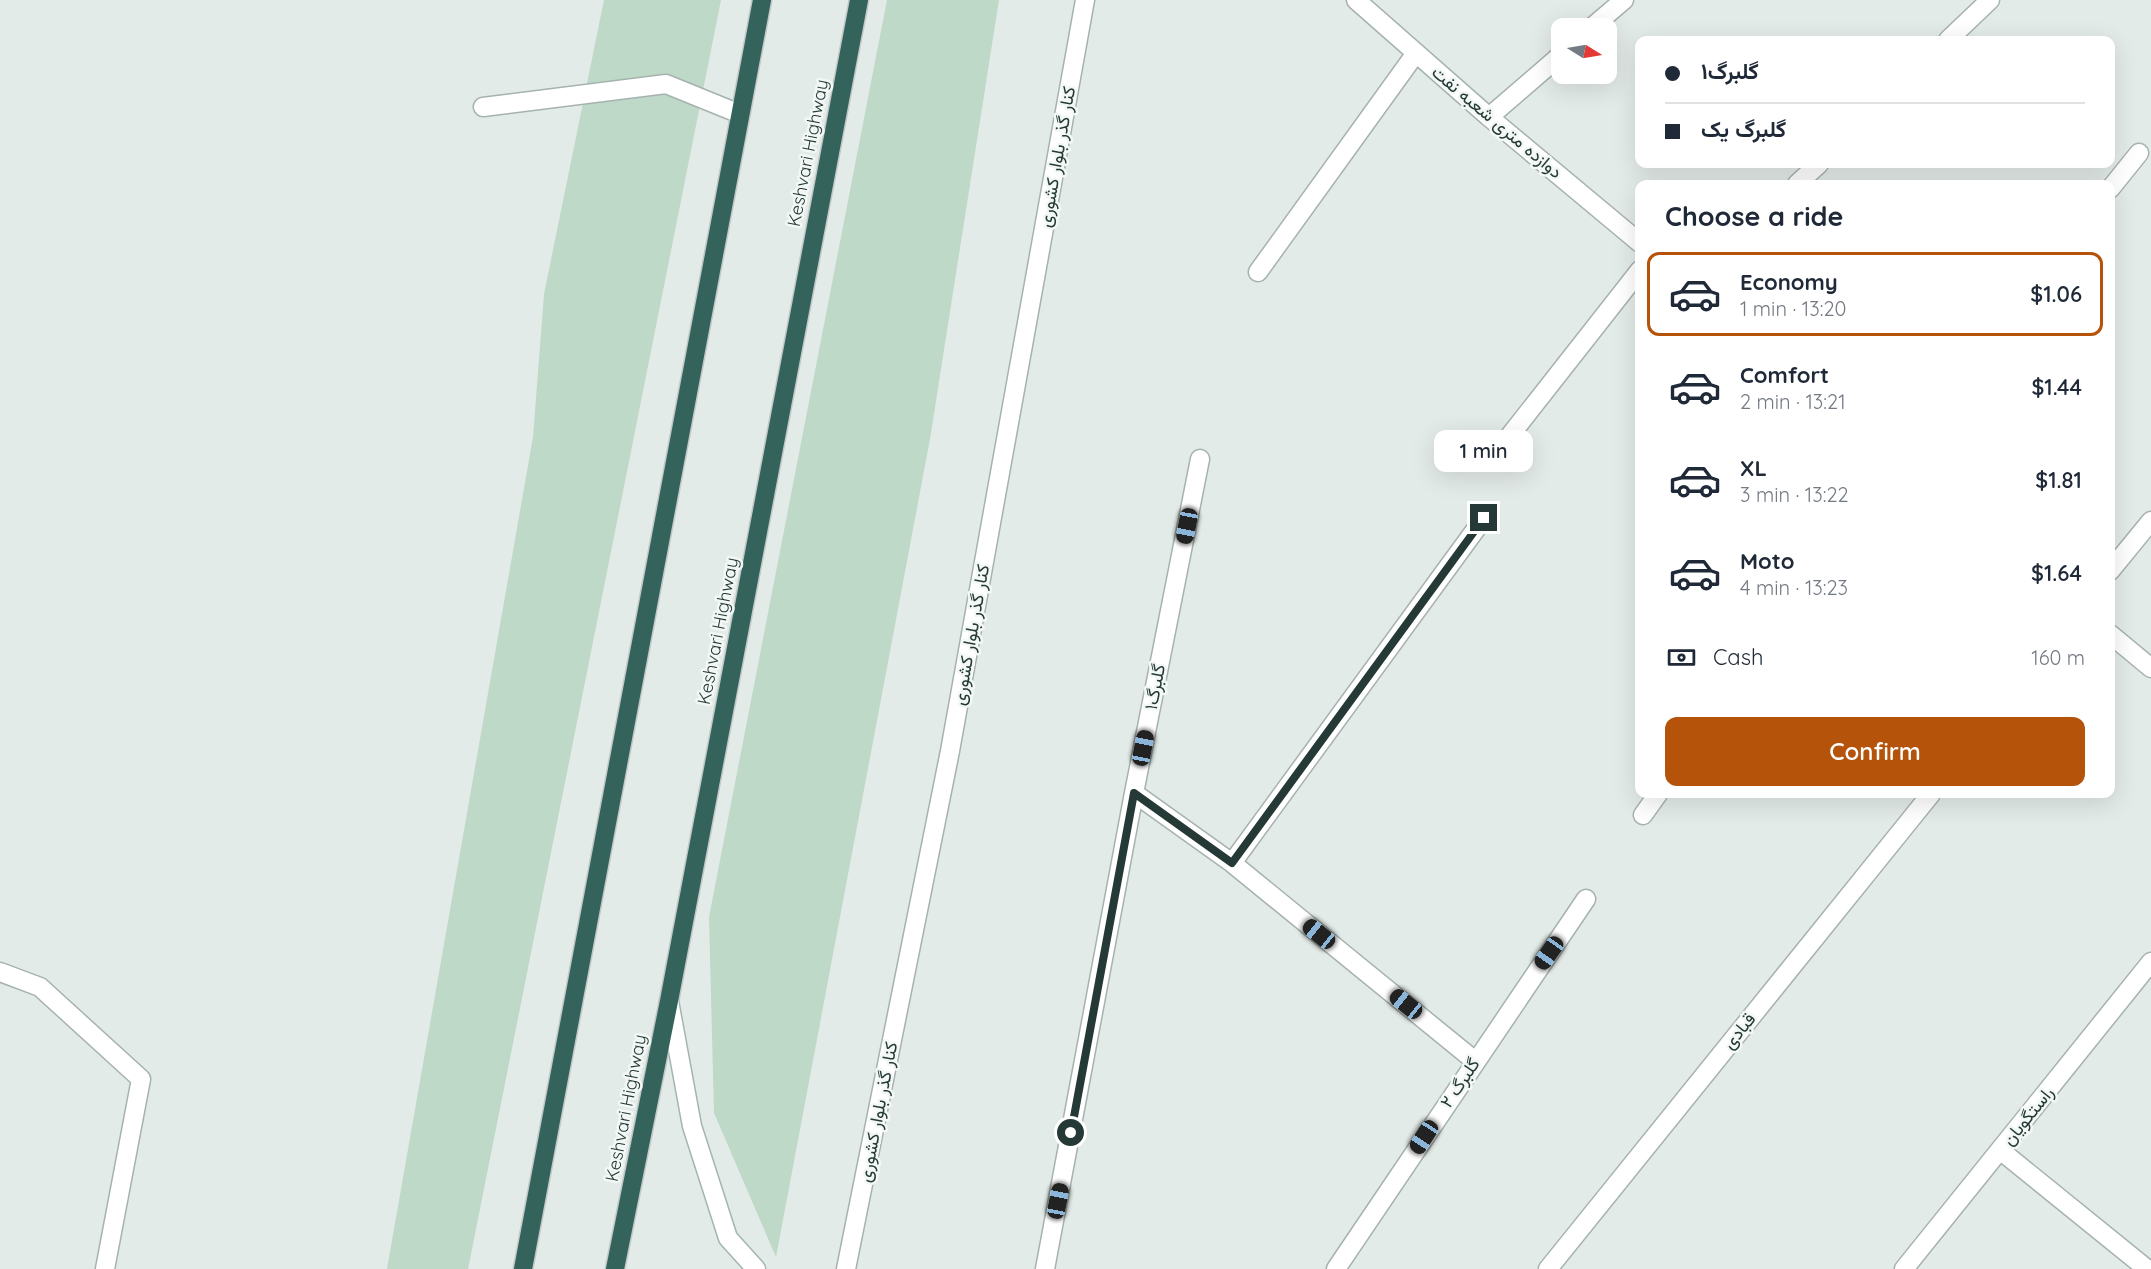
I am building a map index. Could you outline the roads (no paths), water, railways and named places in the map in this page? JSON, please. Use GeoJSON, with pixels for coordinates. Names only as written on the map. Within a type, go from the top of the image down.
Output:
{"type":"FeatureCollection","features":[{"type":"Feature","properties":{"kind":"highway"},"geometry":{"type":"LineString","coordinates":[[523,1269],[762,0]]}},
{"type":"Feature","properties":{"kind":"highway","name":"Keshvari Highway"},"geometry":{"type":"LineString","coordinates":[[615,1269],[669,1000],[859,0]]}},
{"type":"Feature","properties":{"kind":"street","name":"کنار گذر بلوار کشوری"},"geometry":{"type":"LineString","coordinates":[[846,1269],[950,751],[1085,0]]}},
{"type":"Feature","properties":{"kind":"street","name":"دوازده متری شعبه نفت"},"geometry":{"type":"LineString","coordinates":[[1356,0],[1489,117],[1635,239]]}},
{"type":"Feature","properties":{"kind":"street"},"geometry":{"type":"LineString","coordinates":[[1603,18],[1624,0]]}},
{"type":"Feature","properties":{"kind":"street"},"geometry":{"type":"LineString","coordinates":[[1952,36],[1990,0]]}},
{"type":"Feature","properties":{"kind":"street"},"geometry":{"type":"LineString","coordinates":[[1258,272],[1416,53]]}},
{"type":"Feature","properties":{"kind":"street"},"geometry":{"type":"LineString","coordinates":[[1489,117],[1551,63]]}},
{"type":"Feature","properties":{"kind":"street"},"geometry":{"type":"LineString","coordinates":[[483,107],[666,84],[740,114]]}},
{"type":"Feature","properties":{"kind":"street"},"geometry":{"type":"LineString","coordinates":[[2115,183],[2139,153]]}},
{"type":"Feature","properties":{"kind":"street"},"geometry":{"type":"LineString","coordinates":[[1801,180],[1815,168]]}},
{"type":"Feature","properties":{"kind":"street"},"geometry":{"type":"LineString","coordinates":[[1490,461],[1635,276]]}},
{"type":"Feature","properties":{"kind":"street","name":"گلبرگ۱"},"geometry":{"type":"LineString","coordinates":[[1045,1269],[1134,793],[1200,459]]}},
{"type":"Feature","properties":{"kind":"street"},"geometry":{"type":"LineString","coordinates":[[1232,863],[1484,518]]}},
{"type":"Feature","properties":{"kind":"street"},"geometry":{"type":"LineString","coordinates":[[2115,565],[2151,521]]}},
{"type":"Feature","properties":{"kind":"street"},"geometry":{"type":"LineString","coordinates":[[2115,638],[2151,668]]}},
{"type":"Feature","properties":{"kind":"street"},"geometry":{"type":"LineString","coordinates":[[1134,793],[1232,863],[1475,1061]]}},
{"type":"Feature","properties":{"kind":"street"},"geometry":{"type":"LineString","coordinates":[[1643,815],[1655,798]]}},
{"type":"Feature","properties":{"kind":"street","name":"قبادی"},"geometry":{"type":"LineString","coordinates":[[1548,1269],[1928,798]]}},
{"type":"Feature","properties":{"kind":"street","name":"گلبرگ ۲"},"geometry":{"type":"LineString","coordinates":[[1336,1269],[1586,899]]}},
{"type":"Feature","properties":{"kind":"street","name":"راستگویان"},"geometry":{"type":"LineString","coordinates":[[1904,1269],[2151,962]]}},
{"type":"Feature","properties":{"kind":"street"},"geometry":{"type":"LineString","coordinates":[[0,972],[40,987],[141,1079],[105,1269]]}},
{"type":"Feature","properties":{"kind":"street"},"geometry":{"type":"LineString","coordinates":[[669,1000],[692,1126],[728,1238],[756,1269]]}},
{"type":"Feature","properties":{"kind":"street"},"geometry":{"type":"LineString","coordinates":[[2000,1149],[2147,1269]]}}]}
